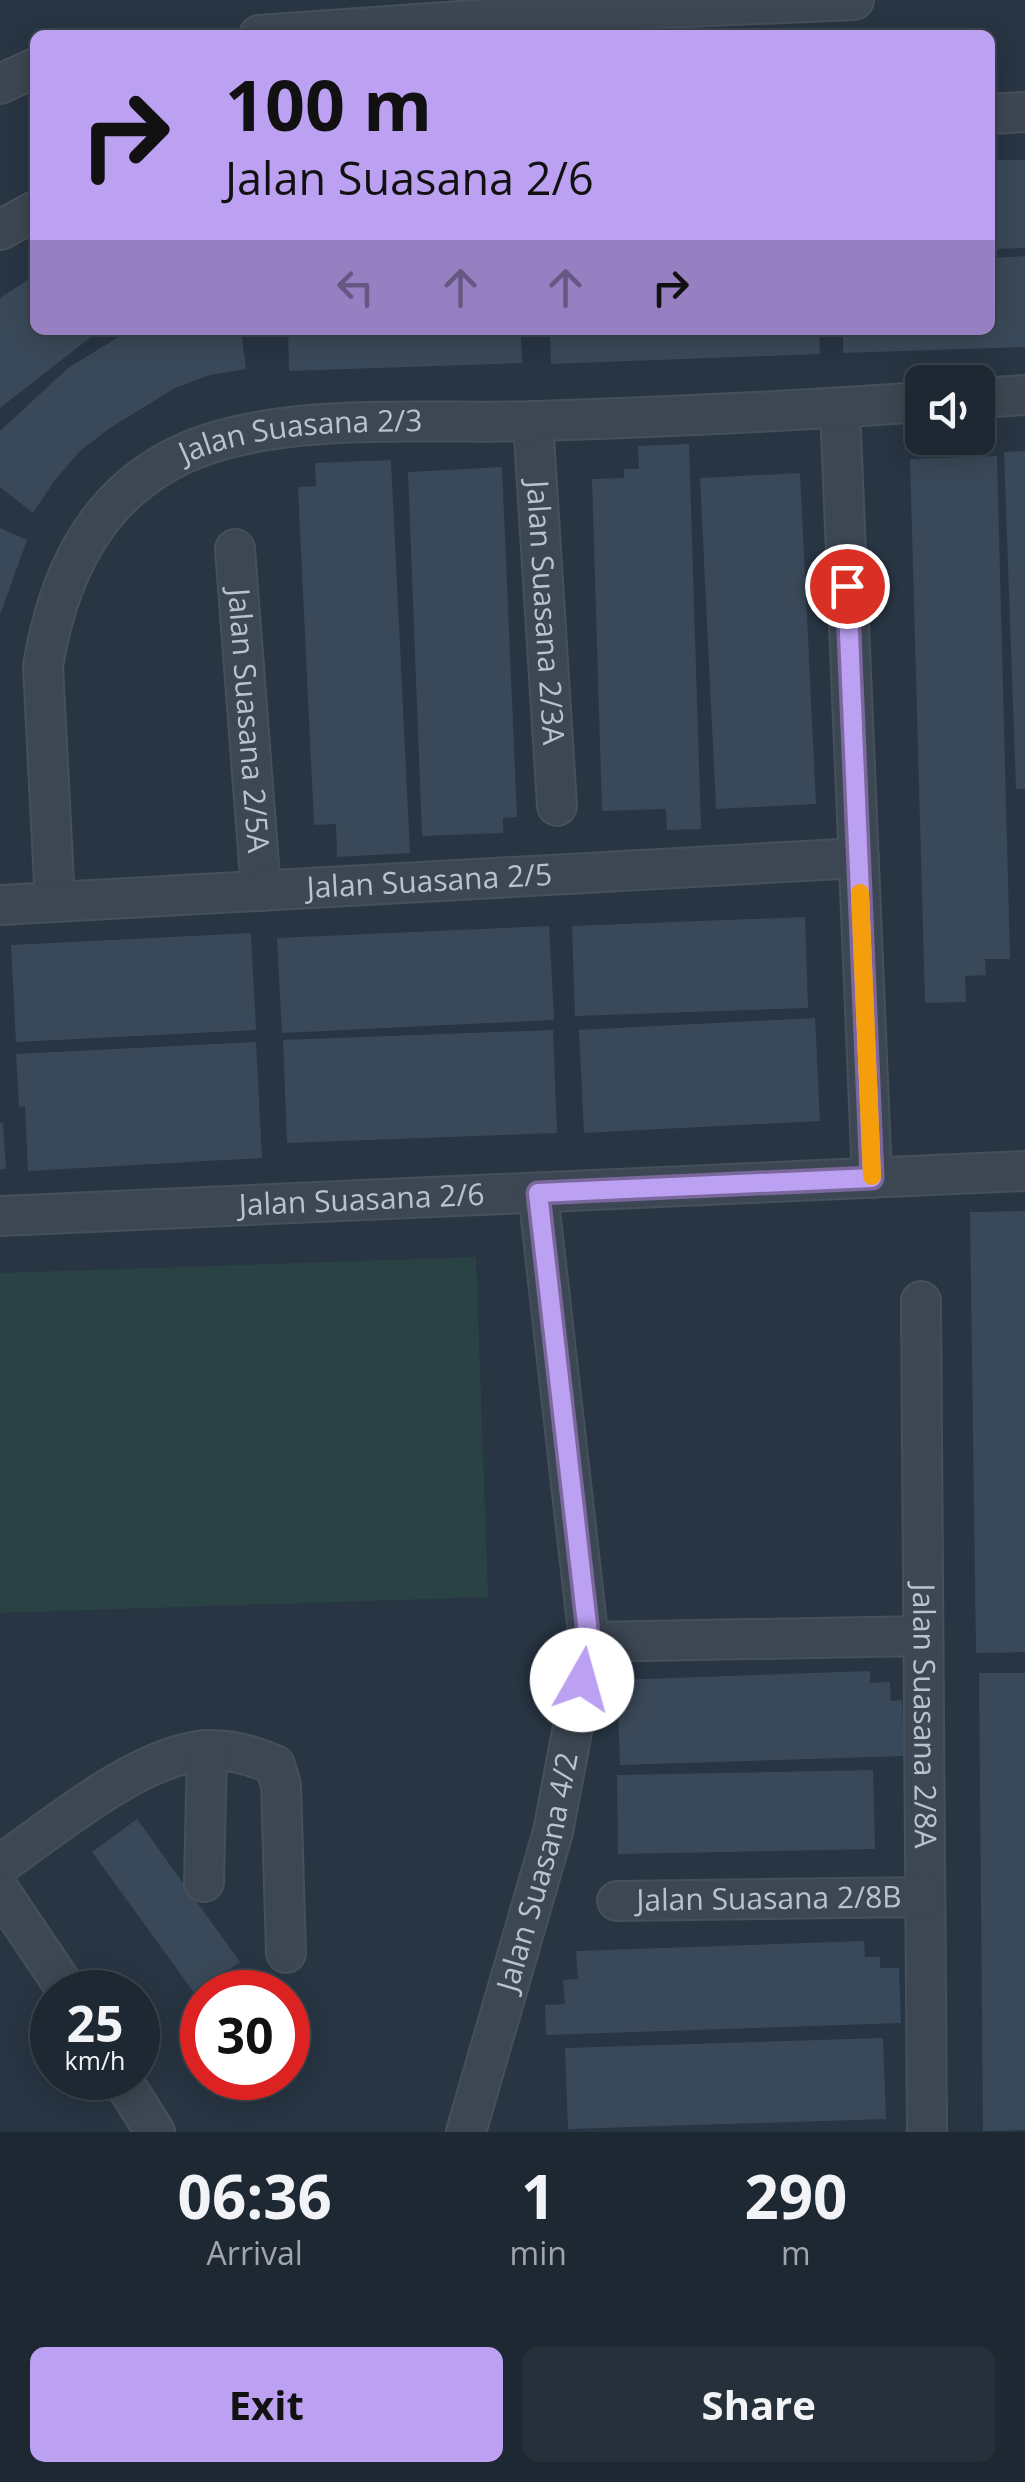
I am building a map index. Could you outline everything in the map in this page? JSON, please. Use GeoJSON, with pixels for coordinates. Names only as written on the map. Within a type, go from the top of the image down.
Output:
{"type":"FeatureCollection","features":[{"type":"Feature","properties":{"kind":"street"},"geometry":{"type":"LineString","coordinates":[[319,30],[617,5],[854,0]]}},
{"type":"Feature","properties":{"kind":"street"},"geometry":{"type":"LineString","coordinates":[[0,84],[30,70]]}},
{"type":"Feature","properties":{"kind":"street"},"geometry":{"type":"LineString","coordinates":[[995,114],[1025,112]]}},
{"type":"Feature","properties":{"kind":"street"},"geometry":{"type":"LineString","coordinates":[[0,230],[30,214]]}},
{"type":"Feature","properties":{"kind":"street"},"geometry":{"type":"LineString","coordinates":[[995,397],[1025,395]]}},
{"type":"Feature","properties":{"kind":"street","name":"Jalan Suasana 2/3"},"geometry":{"type":"LineString","coordinates":[[54,902],[43,666],[50,628],[76,554],[128,490],[170,461],[200,448],[292,426],[534,421],[905,403]]}},
{"type":"Feature","properties":{"kind":"street"},"geometry":{"type":"LineString","coordinates":[[840,408],[872,1178]]}},
{"type":"Feature","properties":{"kind":"street","name":"Jalan Suasana 2/3A"},"geometry":{"type":"LineString","coordinates":[[534,421],[558,806]]}},
{"type":"Feature","properties":{"kind":"street","name":"Jalan Suasana 2/5A"},"geometry":{"type":"LineString","coordinates":[[235,550],[261,891]]}},
{"type":"Feature","properties":{"kind":"street","name":"Jalan Suasana 2/5"},"geometry":{"type":"LineString","coordinates":[[0,905],[859,858]]}},
{"type":"Feature","properties":{"kind":"street","name":"Jalan Suasana 2/6"},"geometry":{"type":"LineString","coordinates":[[0,1216],[1025,1171]]}},
{"type":"Feature","properties":{"kind":"street","name":"Jalan Suasana 4/2"},"geometry":{"type":"LineString","coordinates":[[466,2132],[553,1832],[589,1642],[538,1193]]}},
{"type":"Feature","properties":{"kind":"street","name":"Jalan Suasana 2/8A"},"geometry":{"type":"LineString","coordinates":[[921,1302],[927,2132]]}},
{"type":"Feature","properties":{"kind":"street"},"geometry":{"type":"LineString","coordinates":[[589,1642],[922,1636]]}},
{"type":"Feature","properties":{"kind":"street"},"geometry":{"type":"LineString","coordinates":[[204,1882],[206,1750]]}},
{"type":"Feature","properties":{"kind":"street"},"geometry":{"type":"LineString","coordinates":[[0,1866],[99,1796],[154,1764],[206,1750],[251,1754],[275,1766],[281,1785],[286,1953]]}},
{"type":"Feature","properties":{"kind":"street"},"geometry":{"type":"LineString","coordinates":[[0,1891],[53,1970]]}},
{"type":"Feature","properties":{"kind":"street","name":"Jalan Suasana 2/8B"},"geometry":{"type":"LineString","coordinates":[[617,1901],[925,1897]]}},
{"type":"Feature","properties":{"kind":"street"},"geometry":{"type":"LineString","coordinates":[[135,2100],[155,2132]]}},
{"type":"Feature","properties":{"kind":"green space"},"geometry":{"type":"Polygon","coordinates":[[[476,1257],[488,1597],[0,1613],[0,1273],[476,1257]]]}},
{"type":"Feature","properties":{"kind":"building"},"geometry":{"type":"Polygon","coordinates":[[[995,160],[1025,160],[1025,248],[995,249],[995,160]]]}},
{"type":"Feature","properties":{"kind":"building"},"geometry":{"type":"Polygon","coordinates":[[[1025,256],[1025,347],[843,353],[843,335],[995,335],[995,258],[1025,256]]]}},
{"type":"Feature","properties":{"kind":"building"},"geometry":{"type":"Polygon","coordinates":[[[30,278],[30,335],[94,335],[0,408],[0,298],[30,278]]]}},
{"type":"Feature","properties":{"kind":"building"},"geometry":{"type":"Polygon","coordinates":[[[122,335],[242,335],[246,369],[210,375],[175,388],[110,428],[80,451],[33,513],[0,487],[0,431],[68,368],[122,335]]]}},
{"type":"Feature","properties":{"kind":"building"},"geometry":{"type":"Polygon","coordinates":[[[288,335],[521,335],[522,363],[289,371],[288,335]]]}},
{"type":"Feature","properties":{"kind":"building"},"geometry":{"type":"Polygon","coordinates":[[[550,335],[819,335],[820,354],[551,364],[550,335]]]}},
{"type":"Feature","properties":{"kind":"building"},"geometry":{"type":"Polygon","coordinates":[[[689,444],[701,829],[667,830],[666,809],[602,811],[592,479],[624,478],[624,469],[639,469],[638,446],[689,444]]]}},
{"type":"Feature","properties":{"kind":"building"},"geometry":{"type":"Polygon","coordinates":[[[1025,451],[1025,789],[1016,789],[1004,452],[1025,451]]]}},
{"type":"Feature","properties":{"kind":"building"},"geometry":{"type":"Polygon","coordinates":[[[997,456],[1010,959],[985,959],[986,975],[965,976],[966,1002],[925,1003],[910,459],[997,456]]]}},
{"type":"Feature","properties":{"kind":"building"},"geometry":{"type":"Polygon","coordinates":[[[391,460],[410,853],[337,857],[336,824],[314,825],[298,487],[316,486],[315,463],[391,460]]]}},
{"type":"Feature","properties":{"kind":"building"},"geometry":{"type":"Polygon","coordinates":[[[502,467],[517,817],[503,818],[503,833],[422,836],[408,472],[502,467]]]}},
{"type":"Feature","properties":{"kind":"building"},"geometry":{"type":"Polygon","coordinates":[[[800,473],[816,804],[716,809],[700,478],[800,473]]]}},
{"type":"Feature","properties":{"kind":"building"},"geometry":{"type":"Polygon","coordinates":[[[0,528],[27,540],[1,612],[0,612],[0,528]]]}},
{"type":"Feature","properties":{"kind":"building"},"geometry":{"type":"Polygon","coordinates":[[[805,917],[808,1008],[575,1016],[572,926],[805,917]]]}},
{"type":"Feature","properties":{"kind":"building"},"geometry":{"type":"Polygon","coordinates":[[[549,926],[554,1020],[282,1033],[277,938],[549,926]]]}},
{"type":"Feature","properties":{"kind":"building"},"geometry":{"type":"Polygon","coordinates":[[[251,933],[256,1030],[16,1042],[11,945],[251,933]]]}},
{"type":"Feature","properties":{"kind":"building"},"geometry":{"type":"Polygon","coordinates":[[[815,1018],[820,1121],[584,1133],[579,1030],[815,1018]]]}},
{"type":"Feature","properties":{"kind":"building"},"geometry":{"type":"Polygon","coordinates":[[[553,1030],[557,1133],[287,1143],[283,1040],[553,1030]]]}},
{"type":"Feature","properties":{"kind":"building"},"geometry":{"type":"Polygon","coordinates":[[[256,1042],[262,1158],[28,1171],[25,1106],[19,1107],[16,1054],[256,1042]]]}},
{"type":"Feature","properties":{"kind":"building"},"geometry":{"type":"Polygon","coordinates":[[[3,1123],[6,1169],[0,1169],[3,1123]]]}},
{"type":"Feature","properties":{"kind":"building"},"geometry":{"type":"Polygon","coordinates":[[[1025,1211],[1025,1652],[976,1653],[970,1212],[1025,1211]]]}},
{"type":"Feature","properties":{"kind":"building"},"geometry":{"type":"Polygon","coordinates":[[[870,1671],[870,1683],[890,1682],[891,1701],[902,1700],[904,1756],[620,1765],[617,1680],[870,1671]]]}},
{"type":"Feature","properties":{"kind":"building"},"geometry":{"type":"Polygon","coordinates":[[[979,1673],[1025,1673],[1025,2130],[983,2131],[979,1673]]]}},
{"type":"Feature","properties":{"kind":"building"},"geometry":{"type":"Polygon","coordinates":[[[873,1770],[875,1849],[618,1854],[617,1775],[873,1770]]]}},
{"type":"Feature","properties":{"kind":"building"},"geometry":{"type":"Polygon","coordinates":[[[137,1819],[240,1962],[229,1970],[180,1970],[180,1973],[92,1852],[137,1819]]]}},
{"type":"Feature","properties":{"kind":"building"},"geometry":{"type":"Polygon","coordinates":[[[864,1941],[865,1957],[880,1957],[880,1968],[899,1968],[901,2023],[546,2035],[545,2005],[565,2004],[563,1980],[578,1979],[576,1951],[864,1941]]]}},
{"type":"Feature","properties":{"kind":"building"},"geometry":{"type":"Polygon","coordinates":[[[883,2038],[886,2119],[568,2129],[565,2048],[883,2038]]]}},
{"type":"Feature","properties":{"kind":"slow traffic"},"geometry":{"type":"LineString","coordinates":[[860,893],[872,1176]]}},
{"type":"Feature","properties":{"kind":"route"},"geometry":{"type":"LineString","coordinates":[[582,1680],[589,1642],[538,1193],[872,1178],[847,586]]}}]}
